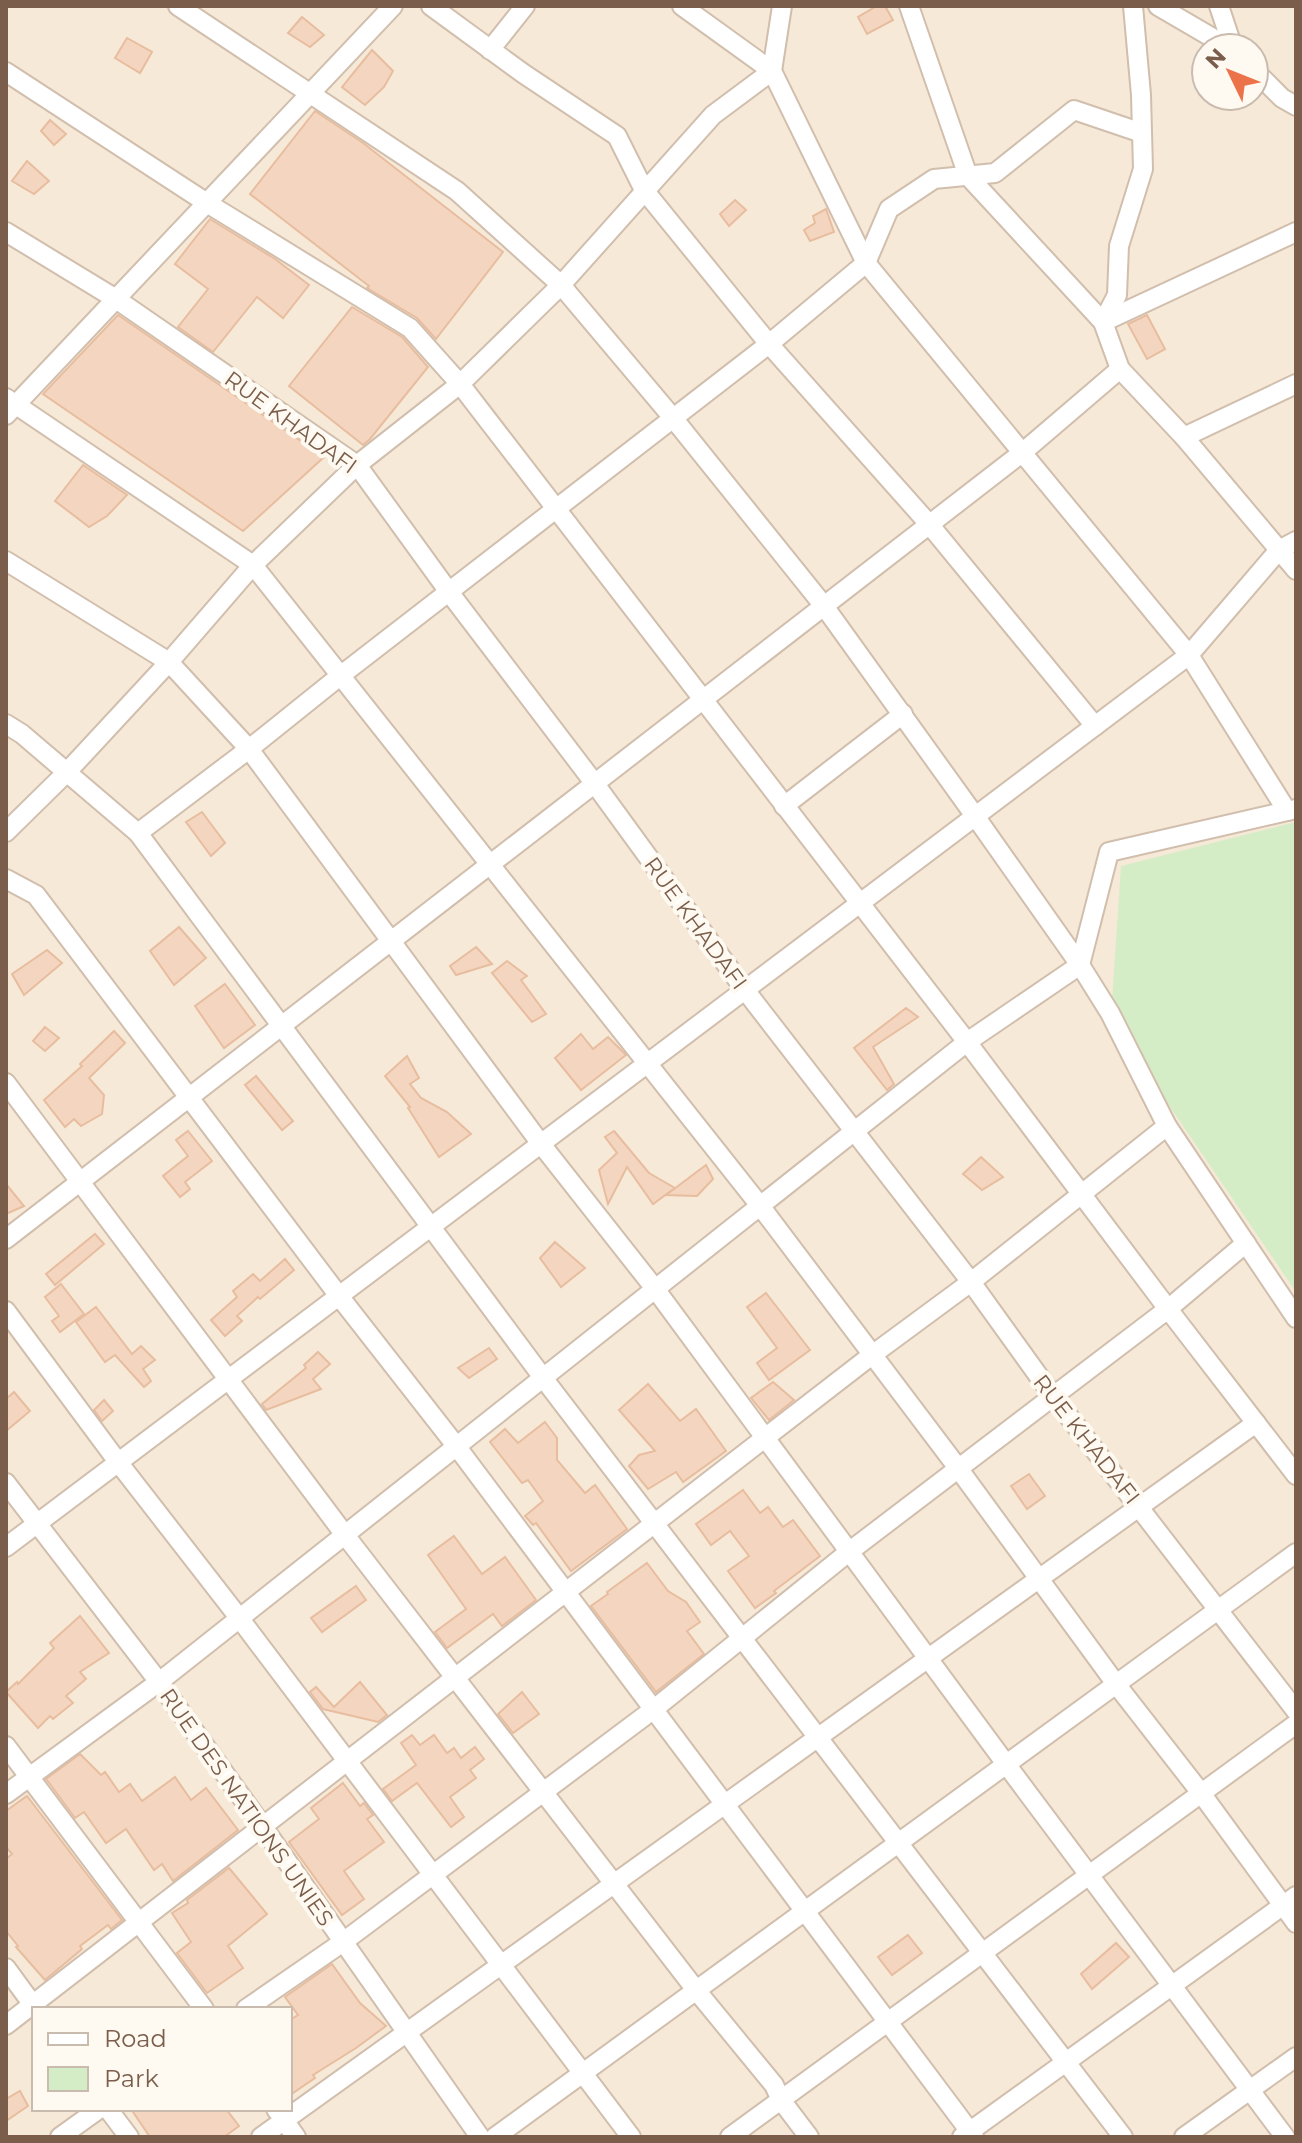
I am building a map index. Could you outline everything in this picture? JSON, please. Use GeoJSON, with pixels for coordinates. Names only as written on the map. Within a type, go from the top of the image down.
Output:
{"type":"FeatureCollection","features":[{"type":"Feature","properties":{"kind":"street"},"geometry":{"type":"LineString","coordinates":[[178,6],[457,191],[561,285],[824,606],[903,714],[1080,965],[1110,1013],[1167,1126],[1296,1318]]}},
{"type":"Feature","properties":{"kind":"street"},"geometry":{"type":"LineString","coordinates":[[393,6],[116,299],[9,406],[253,565],[761,1207],[1116,1684],[1289,1900],[1296,1923]]}},
{"type":"Feature","properties":{"kind":"street"},"geometry":{"type":"LineString","coordinates":[[431,6],[617,136],[644,190],[769,344],[929,524],[1095,726]]}},
{"type":"Feature","properties":{"kind":"street"},"geometry":{"type":"LineString","coordinates":[[490,50],[525,6]]}},
{"type":"Feature","properties":{"kind":"street"},"geometry":{"type":"LineString","coordinates":[[6,1794],[240,1619],[967,1042],[1080,965],[1109,852],[1292,810],[1189,655],[866,263],[772,71],[682,6]]}},
{"type":"Feature","properties":{"kind":"street"},"geometry":{"type":"LineString","coordinates":[[6,832],[67,772],[169,662],[253,565],[357,465],[460,384],[561,285],[713,115],[772,71],[782,6]]}},
{"type":"Feature","properties":{"kind":"street"},"geometry":{"type":"LineString","coordinates":[[909,6],[968,176],[1103,322],[1120,369],[1288,545],[1296,570]]}},
{"type":"Feature","properties":{"kind":"street"},"geometry":{"type":"LineString","coordinates":[[1103,322],[1117,295],[1119,246],[1143,169],[1141,95],[1133,6]]}},
{"type":"Feature","properties":{"kind":"street"},"geometry":{"type":"LineString","coordinates":[[1158,6],[1204,32]]}},
{"type":"Feature","properties":{"kind":"street"},"geometry":{"type":"LineString","coordinates":[[1219,6],[1227,32]]}},
{"type":"Feature","properties":{"kind":"street"},"geometry":{"type":"LineString","coordinates":[[6,72],[207,203],[410,328],[460,384],[1296,1475]]}},
{"type":"Feature","properties":{"kind":"street"},"geometry":{"type":"LineString","coordinates":[[1270,86],[1296,106]]}},
{"type":"Feature","properties":{"kind":"street"},"geometry":{"type":"LineString","coordinates":[[138,833],[769,344],[866,263],[889,209],[934,179],[995,173],[1074,110],[1142,133]]}},
{"type":"Feature","properties":{"kind":"street","name":"RUE KHADAFI"},"geometry":{"type":"LineString","coordinates":[[6,232],[116,299],[357,465],[745,990],[1296,1711]]}},
{"type":"Feature","properties":{"kind":"street"},"geometry":{"type":"LineString","coordinates":[[1103,322],[1296,232]]}},
{"type":"Feature","properties":{"kind":"street"},"geometry":{"type":"LineString","coordinates":[[6,1239],[1023,452],[1120,369]]}},
{"type":"Feature","properties":{"kind":"street"},"geometry":{"type":"LineString","coordinates":[[1184,437],[1296,384]]}},
{"type":"Feature","properties":{"kind":"street"},"geometry":{"type":"LineString","coordinates":[[6,1547],[1189,655],[1288,545]]}},
{"type":"Feature","properties":{"kind":"street"},"geometry":{"type":"LineString","coordinates":[[6,561],[169,662],[249,749],[541,1144],[656,1290],[1285,2137]]}},
{"type":"Feature","properties":{"kind":"street"},"geometry":{"type":"LineString","coordinates":[[784,806],[903,714]]}},
{"type":"Feature","properties":{"kind":"street"},"geometry":{"type":"LineString","coordinates":[[6,724],[22,734],[138,833],[544,1379],[1123,2137]]}},
{"type":"Feature","properties":{"kind":"street"},"geometry":{"type":"LineString","coordinates":[[6,879],[36,895],[457,1447],[888,2022],[969,2135],[1289,1900]]}},
{"type":"Feature","properties":{"kind":"street"},"geometry":{"type":"LineString","coordinates":[[6,1083],[345,1535],[696,1990],[774,2085],[781,2100],[809,2137]]}},
{"type":"Feature","properties":{"kind":"street"},"geometry":{"type":"LineString","coordinates":[[6,1968],[34,2007],[765,1437],[971,1282],[1167,1126]]}},
{"type":"Feature","properties":{"kind":"street"},"geometry":{"type":"LineString","coordinates":[[249,2007],[343,1942],[654,1709],[850,1551],[1168,1309],[1246,1243]]}},
{"type":"Feature","properties":{"kind":"street"},"geometry":{"type":"LineString","coordinates":[[6,1311],[631,2137]]}},
{"type":"Feature","properties":{"kind":"street"},"geometry":{"type":"LineString","coordinates":[[292,2107],[406,2033],[1256,1423]]}},
{"type":"Feature","properties":{"kind":"street","name":"RUE DES NATIONS UNIES"},"geometry":{"type":"LineString","coordinates":[[6,1483],[159,1682],[480,2137]]}},
{"type":"Feature","properties":{"kind":"street"},"geometry":{"type":"LineString","coordinates":[[495,2137],[1296,1553]]}},
{"type":"Feature","properties":{"kind":"street"},"geometry":{"type":"LineString","coordinates":[[730,2137],[1296,1724]]}},
{"type":"Feature","properties":{"kind":"street"},"geometry":{"type":"LineString","coordinates":[[6,1746],[202,2007]]}},
{"type":"Feature","properties":{"kind":"street"},"geometry":{"type":"LineString","coordinates":[[6,2025],[32,2008]]}},
{"type":"Feature","properties":{"kind":"street"},"geometry":{"type":"LineString","coordinates":[[1184,2137],[1296,2057]]}},
{"type":"Feature","properties":{"kind":"street"},"geometry":{"type":"LineString","coordinates":[[60,2137],[96,2111]]}},
{"type":"Feature","properties":{"kind":"street"},"geometry":{"type":"LineString","coordinates":[[110,2111],[129,2137]]}},
{"type":"Feature","properties":{"kind":"street"},"geometry":{"type":"LineString","coordinates":[[261,2137],[280,2115],[296,2137]]}},
{"type":"Feature","properties":{"kind":"shaded area"},"geometry":{"type":"Polygon","coordinates":[[[6,6],[1296,6],[1296,2137],[6,2137],[6,6]]]}},
{"type":"Feature","properties":{"kind":"green space"},"geometry":{"type":"Polygon","coordinates":[[[1296,822],[1296,1292],[1143,1067],[1112,1001],[1121,866],[1296,822]]]}},
{"type":"Feature","properties":{"kind":"building"},"geometry":{"type":"Polygon","coordinates":[[[877,6],[885,6],[893,20],[867,34],[858,17],[877,6]]]}},
{"type":"Feature","properties":{"kind":"building"},"geometry":{"type":"Polygon","coordinates":[[[302,17],[324,35],[310,47],[288,33],[302,17]]]}},
{"type":"Feature","properties":{"kind":"building"},"geometry":{"type":"Polygon","coordinates":[[[127,38],[152,52],[140,73],[115,58],[127,38]]]}},
{"type":"Feature","properties":{"kind":"building"},"geometry":{"type":"Polygon","coordinates":[[[372,50],[393,71],[384,87],[365,105],[342,87],[372,50]]]}},
{"type":"Feature","properties":{"kind":"building"},"geometry":{"type":"Polygon","coordinates":[[[315,111],[363,143],[503,252],[436,339],[417,318],[367,288],[369,286],[250,194],[315,111]]]}},
{"type":"Feature","properties":{"kind":"building"},"geometry":{"type":"Polygon","coordinates":[[[50,120],[66,134],[54,145],[41,131],[50,120]]]}},
{"type":"Feature","properties":{"kind":"building"},"geometry":{"type":"Polygon","coordinates":[[[27,161],[49,181],[34,194],[12,181],[27,161]]]}},
{"type":"Feature","properties":{"kind":"building"},"geometry":{"type":"Polygon","coordinates":[[[735,200],[746,210],[729,226],[720,214],[735,200]]]}},
{"type":"Feature","properties":{"kind":"building"},"geometry":{"type":"Polygon","coordinates":[[[826,209],[834,232],[810,241],[804,230],[815,223],[813,216],[826,209]]]}},
{"type":"Feature","properties":{"kind":"building"},"geometry":{"type":"Polygon","coordinates":[[[210,219],[275,259],[309,285],[283,318],[257,297],[213,352],[178,327],[208,289],[175,264],[210,219]]]}},
{"type":"Feature","properties":{"kind":"building"},"geometry":{"type":"Polygon","coordinates":[[[352,307],[402,337],[428,367],[363,445],[289,386],[352,307]]]}},
{"type":"Feature","properties":{"kind":"building"},"geometry":{"type":"Polygon","coordinates":[[[118,315],[324,457],[243,531],[43,394],[118,315]]]}},
{"type":"Feature","properties":{"kind":"building"},"geometry":{"type":"Polygon","coordinates":[[[1147,315],[1165,349],[1147,359],[1128,324],[1147,315]]]}},
{"type":"Feature","properties":{"kind":"building"},"geometry":{"type":"Polygon","coordinates":[[[83,465],[127,495],[107,516],[89,527],[55,501],[83,465]]]}},
{"type":"Feature","properties":{"kind":"building"},"geometry":{"type":"Polygon","coordinates":[[[202,812],[225,843],[211,856],[186,822],[202,812]]]}},
{"type":"Feature","properties":{"kind":"building"},"geometry":{"type":"Polygon","coordinates":[[[179,927],[206,958],[174,985],[150,951],[179,927]]]}},
{"type":"Feature","properties":{"kind":"building"},"geometry":{"type":"Polygon","coordinates":[[[476,947],[492,964],[456,975],[450,966],[476,947]]]}},
{"type":"Feature","properties":{"kind":"building"},"geometry":{"type":"Polygon","coordinates":[[[47,950],[62,963],[24,995],[12,974],[47,950]]]}},
{"type":"Feature","properties":{"kind":"building"},"geometry":{"type":"Polygon","coordinates":[[[507,961],[527,976],[521,980],[546,1014],[532,1022],[492,973],[507,961]]]}},
{"type":"Feature","properties":{"kind":"building"},"geometry":{"type":"Polygon","coordinates":[[[225,984],[255,1025],[224,1048],[195,1006],[225,984]]]}},
{"type":"Feature","properties":{"kind":"building"},"geometry":{"type":"Polygon","coordinates":[[[906,1008],[918,1017],[873,1047],[894,1084],[887,1090],[854,1048],[906,1008]]]}},
{"type":"Feature","properties":{"kind":"building"},"geometry":{"type":"Polygon","coordinates":[[[45,1027],[59,1038],[45,1051],[33,1041],[45,1027]]]}},
{"type":"Feature","properties":{"kind":"building"},"geometry":{"type":"Polygon","coordinates":[[[114,1031],[125,1043],[89,1078],[104,1095],[102,1114],[81,1126],[74,1119],[65,1127],[44,1100],[82,1066],[80,1064],[114,1031]]]}},
{"type":"Feature","properties":{"kind":"building"},"geometry":{"type":"Polygon","coordinates":[[[581,1034],[593,1049],[608,1037],[626,1055],[581,1090],[555,1058],[581,1034]]]}},
{"type":"Feature","properties":{"kind":"building"},"geometry":{"type":"Polygon","coordinates":[[[407,1056],[419,1078],[410,1084],[421,1098],[447,1112],[471,1134],[439,1157],[410,1107],[385,1076],[407,1056]]]}},
{"type":"Feature","properties":{"kind":"building"},"geometry":{"type":"Polygon","coordinates":[[[256,1076],[293,1121],[282,1130],[245,1085],[256,1076]]]}},
{"type":"Feature","properties":{"kind":"building"},"geometry":{"type":"Polygon","coordinates":[[[188,1131],[212,1161],[185,1182],[190,1189],[180,1197],[163,1176],[188,1156],[176,1140],[188,1131]]]}},
{"type":"Feature","properties":{"kind":"building"},"geometry":{"type":"Polygon","coordinates":[[[614,1131],[649,1173],[675,1188],[653,1204],[627,1167],[608,1204],[599,1170],[617,1153],[605,1137],[614,1131]]]}},
{"type":"Feature","properties":{"kind":"building"},"geometry":{"type":"Polygon","coordinates":[[[981,1157],[1003,1177],[982,1190],[963,1174],[981,1157]]]}},
{"type":"Feature","properties":{"kind":"building"},"geometry":{"type":"Polygon","coordinates":[[[706,1165],[713,1179],[697,1196],[666,1195],[706,1165]]]}},
{"type":"Feature","properties":{"kind":"building"},"geometry":{"type":"Polygon","coordinates":[[[6,1184],[24,1206],[6,1214],[6,1184]]]}},
{"type":"Feature","properties":{"kind":"building"},"geometry":{"type":"Polygon","coordinates":[[[95,1234],[104,1244],[55,1285],[46,1274],[95,1234]]]}},
{"type":"Feature","properties":{"kind":"building"},"geometry":{"type":"Polygon","coordinates":[[[555,1242],[585,1268],[561,1287],[540,1258],[555,1242]]]}},
{"type":"Feature","properties":{"kind":"building"},"geometry":{"type":"Polygon","coordinates":[[[285,1259],[294,1270],[237,1316],[242,1321],[225,1336],[211,1320],[237,1297],[233,1291],[253,1274],[260,1281],[285,1259]]]}},
{"type":"Feature","properties":{"kind":"building"},"geometry":{"type":"Polygon","coordinates":[[[61,1284],[84,1314],[60,1332],[52,1321],[59,1316],[45,1297],[61,1284]]]}},
{"type":"Feature","properties":{"kind":"building"},"geometry":{"type":"Polygon","coordinates":[[[766,1293],[810,1350],[769,1380],[757,1363],[777,1348],[747,1307],[766,1293]]]}},
{"type":"Feature","properties":{"kind":"building"},"geometry":{"type":"Polygon","coordinates":[[[96,1307],[132,1354],[141,1346],[155,1360],[143,1369],[151,1381],[144,1387],[115,1355],[105,1362],[76,1322],[96,1307]]]}},
{"type":"Feature","properties":{"kind":"building"},"geometry":{"type":"Polygon","coordinates":[[[489,1348],[497,1359],[469,1378],[458,1368],[489,1348]]]}},
{"type":"Feature","properties":{"kind":"building"},"geometry":{"type":"Polygon","coordinates":[[[318,1352],[330,1364],[313,1379],[321,1389],[266,1410],[262,1404],[306,1368],[304,1365],[318,1352]]]}},
{"type":"Feature","properties":{"kind":"building"},"geometry":{"type":"Polygon","coordinates":[[[773,1382],[794,1400],[769,1420],[751,1398],[773,1382]]]}},
{"type":"Feature","properties":{"kind":"building"},"geometry":{"type":"Polygon","coordinates":[[[648,1384],[680,1421],[696,1409],[726,1451],[683,1482],[676,1472],[648,1489],[629,1466],[639,1455],[655,1451],[619,1410],[648,1384]]]}},
{"type":"Feature","properties":{"kind":"building"},"geometry":{"type":"Polygon","coordinates":[[[14,1392],[30,1411],[6,1431],[6,1399],[14,1392]]]}},
{"type":"Feature","properties":{"kind":"building"},"geometry":{"type":"Polygon","coordinates":[[[104,1400],[113,1411],[102,1421],[94,1410],[104,1400]]]}},
{"type":"Feature","properties":{"kind":"building"},"geometry":{"type":"Polygon","coordinates":[[[545,1422],[557,1438],[557,1460],[585,1493],[595,1485],[627,1529],[571,1571],[536,1523],[533,1525],[525,1516],[543,1501],[528,1480],[522,1483],[490,1442],[505,1429],[518,1443],[545,1422]]]}},
{"type":"Feature","properties":{"kind":"building"},"geometry":{"type":"Polygon","coordinates":[[[1029,1474],[1045,1496],[1027,1509],[1011,1486],[1029,1474]]]}},
{"type":"Feature","properties":{"kind":"building"},"geometry":{"type":"Polygon","coordinates":[[[743,1490],[760,1513],[768,1507],[783,1527],[793,1520],[820,1556],[755,1608],[728,1571],[749,1556],[730,1531],[711,1545],[696,1524],[743,1490]]]}},
{"type":"Feature","properties":{"kind":"building"},"geometry":{"type":"Polygon","coordinates":[[[454,1536],[482,1574],[505,1557],[536,1600],[502,1626],[493,1614],[447,1648],[435,1632],[466,1609],[428,1555],[454,1536]]]}},
{"type":"Feature","properties":{"kind":"building"},"geometry":{"type":"Polygon","coordinates":[[[647,1563],[668,1591],[686,1602],[700,1622],[687,1631],[704,1654],[656,1692],[591,1606],[647,1563]]]}},
{"type":"Feature","properties":{"kind":"building"},"geometry":{"type":"Polygon","coordinates":[[[356,1586],[366,1600],[322,1632],[311,1618],[356,1586]]]}},
{"type":"Feature","properties":{"kind":"building"},"geometry":{"type":"Polygon","coordinates":[[[80,1616],[109,1653],[80,1672],[86,1679],[66,1696],[73,1703],[53,1719],[50,1716],[38,1728],[6,1692],[54,1648],[50,1643],[80,1616]]]}},
{"type":"Feature","properties":{"kind":"building"},"geometry":{"type":"Polygon","coordinates":[[[360,1682],[387,1715],[378,1722],[323,1709],[310,1692],[316,1687],[334,1707],[360,1682]]]}},
{"type":"Feature","properties":{"kind":"building"},"geometry":{"type":"Polygon","coordinates":[[[522,1692],[539,1714],[513,1733],[498,1714],[522,1692]]]}},
{"type":"Feature","properties":{"kind":"building"},"geometry":{"type":"Polygon","coordinates":[[[412,1735],[420,1745],[434,1735],[447,1753],[454,1748],[461,1758],[475,1747],[484,1759],[470,1770],[476,1778],[450,1797],[464,1817],[451,1827],[417,1783],[392,1801],[383,1789],[416,1765],[401,1743],[412,1735]]]}},
{"type":"Feature","properties":{"kind":"building"},"geometry":{"type":"Polygon","coordinates":[[[80,1754],[101,1775],[105,1772],[119,1792],[130,1784],[142,1801],[175,1777],[191,1800],[206,1788],[238,1830],[173,1881],[162,1864],[154,1870],[126,1829],[106,1843],[84,1812],[75,1818],[46,1779],[80,1754]]]}},
{"type":"Feature","properties":{"kind":"building"},"geometry":{"type":"Polygon","coordinates":[[[343,1783],[360,1806],[364,1803],[373,1815],[367,1819],[384,1842],[344,1871],[364,1899],[342,1915],[289,1842],[319,1819],[311,1808],[343,1783]]]}},
{"type":"Feature","properties":{"kind":"building"},"geometry":{"type":"Polygon","coordinates":[[[27,1796],[122,1920],[111,1929],[108,1925],[80,1946],[82,1949],[45,1980],[6,1931],[6,1859],[12,1854],[6,1847],[6,1811],[27,1796]]]}},
{"type":"Feature","properties":{"kind":"building"},"geometry":{"type":"Polygon","coordinates":[[[229,1868],[267,1914],[228,1946],[243,1968],[207,1993],[177,1953],[191,1942],[172,1913],[229,1868]]]}},
{"type":"Feature","properties":{"kind":"building"},"geometry":{"type":"Polygon","coordinates":[[[908,1935],[922,1953],[892,1975],[878,1957],[908,1935]]]}},
{"type":"Feature","properties":{"kind":"building"},"geometry":{"type":"Polygon","coordinates":[[[1116,1943],[1129,1957],[1092,1989],[1081,1974],[1116,1943]]]}},
{"type":"Feature","properties":{"kind":"building"},"geometry":{"type":"Polygon","coordinates":[[[332,1964],[360,2003],[386,2026],[313,2075],[315,2078],[292,2094],[292,2019],[298,2015],[285,1997],[332,1964]]]}},
{"type":"Feature","properties":{"kind":"building"},"geometry":{"type":"Polygon","coordinates":[[[20,2091],[28,2106],[6,2121],[6,2099],[20,2091]]]}},
{"type":"Feature","properties":{"kind":"building"},"geometry":{"type":"Polygon","coordinates":[[[132,2111],[228,2111],[239,2126],[224,2137],[150,2137],[132,2111]]]}}]}
